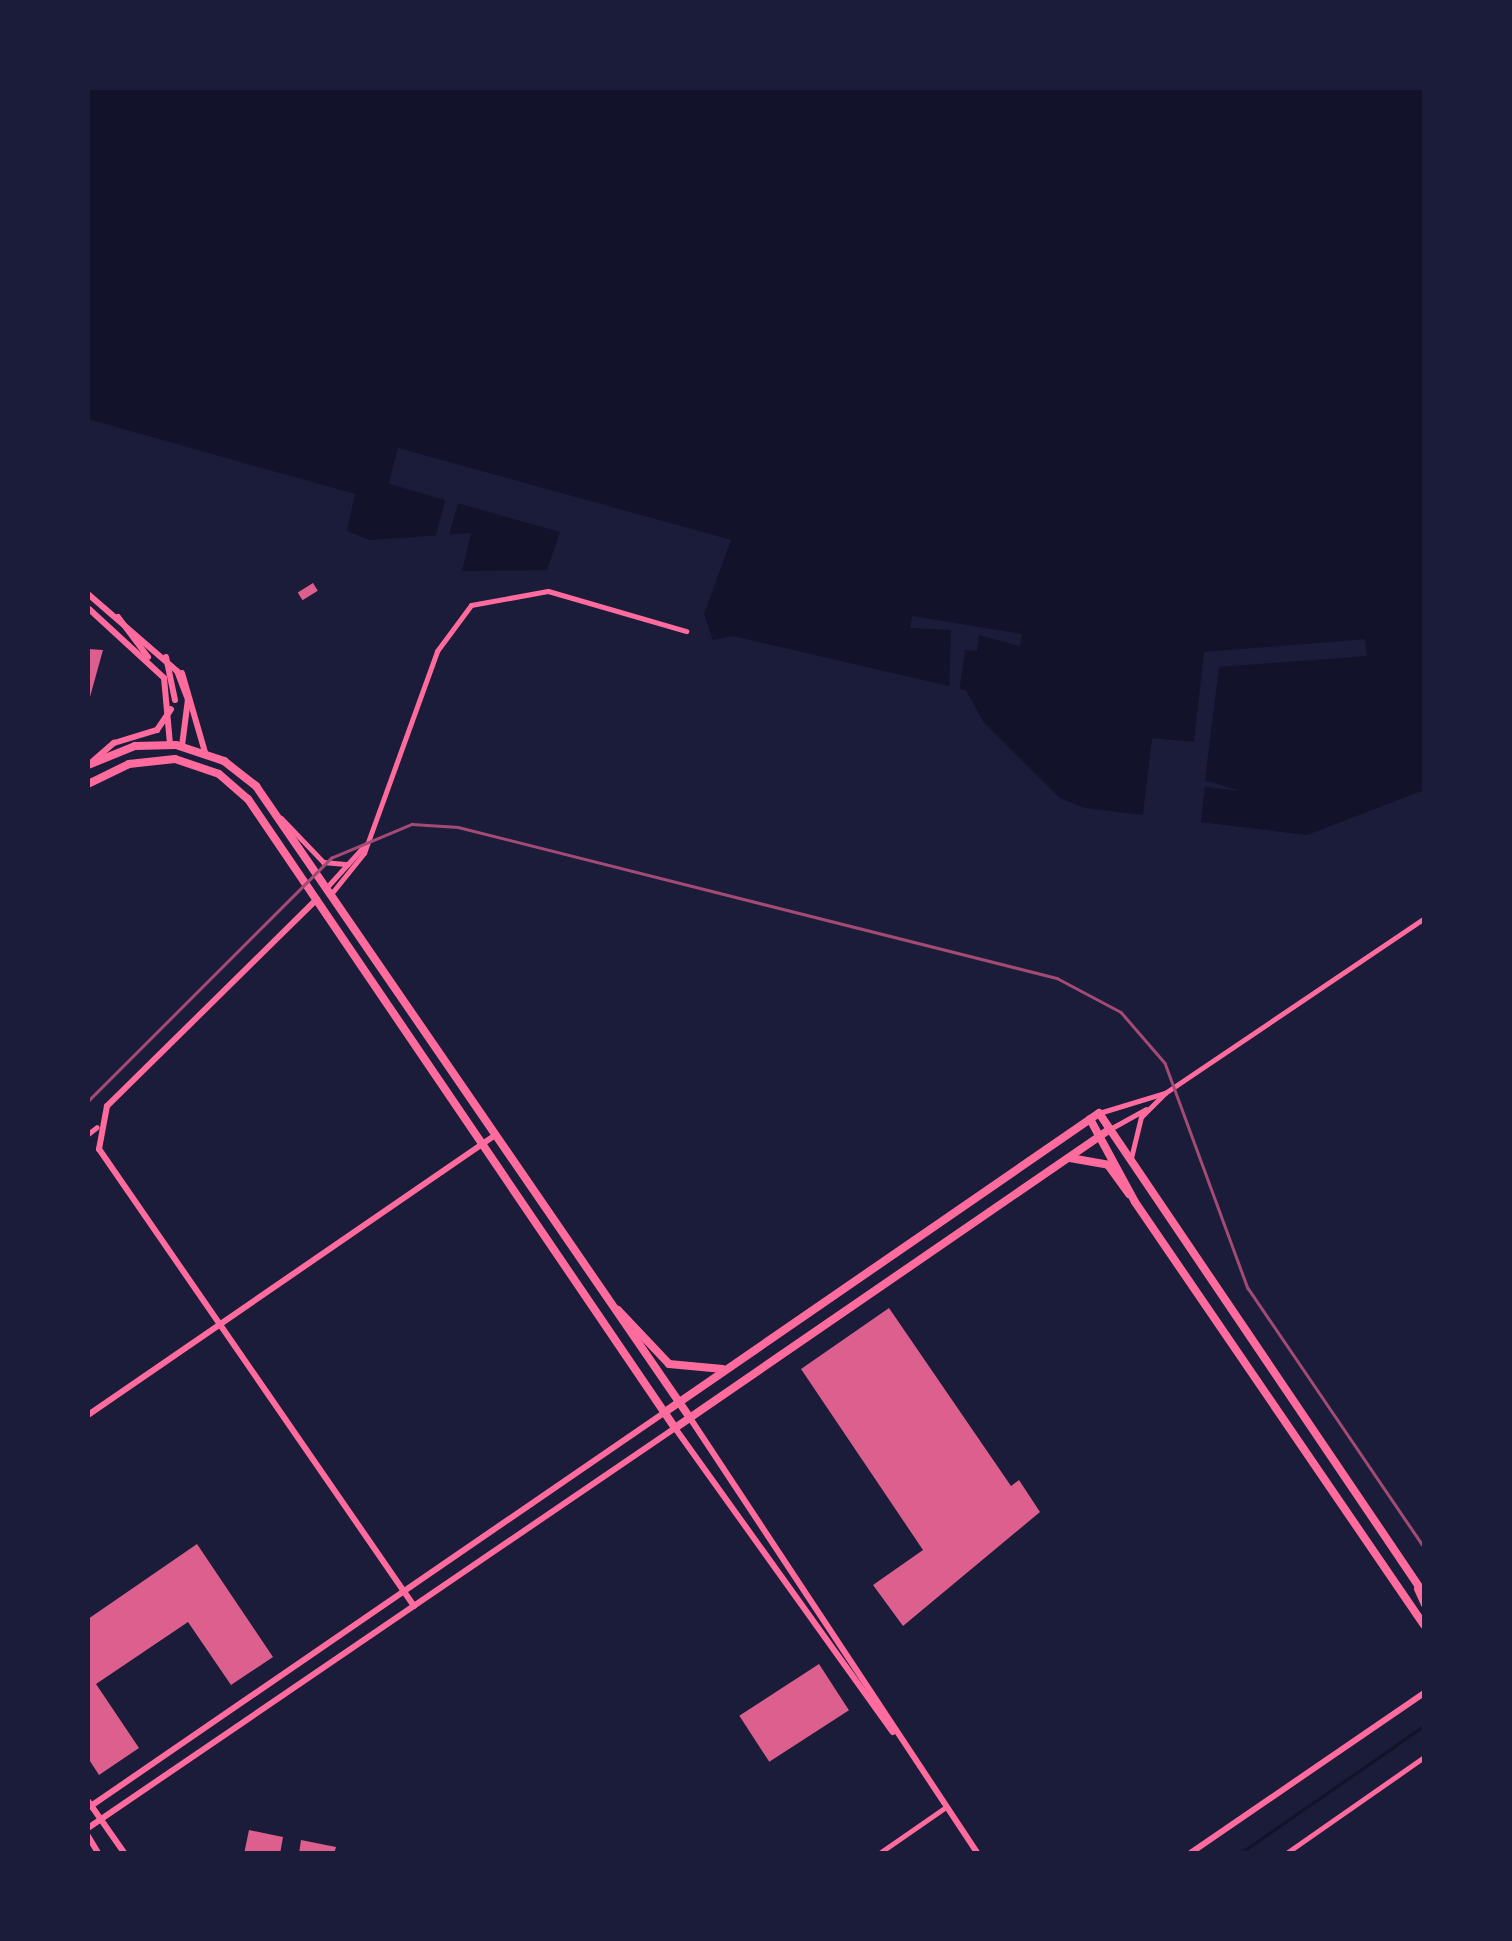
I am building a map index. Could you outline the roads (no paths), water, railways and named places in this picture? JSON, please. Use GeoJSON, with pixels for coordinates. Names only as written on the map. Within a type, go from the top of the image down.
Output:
{"type":"FeatureCollection","features":[{"type":"Feature","properties":{"kind":"highway"},"geometry":{"type":"LineString","coordinates":[[170,744],[175,759]]}},
{"type":"Feature","properties":{"kind":"highway"},"geometry":{"type":"LineString","coordinates":[[90,763],[170,744],[205,752],[242,773],[278,816],[588,1276],[690,1418]]}},
{"type":"Feature","properties":{"kind":"highway"},"geometry":{"type":"LineString","coordinates":[[175,759],[182,746]]}},
{"type":"Feature","properties":{"kind":"highway"},"geometry":{"type":"LineString","coordinates":[[88,784],[129,764],[175,759],[236,787],[675,1428],[1110,1128]]}},
{"type":"Feature","properties":{"kind":"highway"},"geometry":{"type":"LineString","coordinates":[[316,900],[329,891]]}},
{"type":"Feature","properties":{"kind":"highway"},"geometry":{"type":"LineString","coordinates":[[665,1412],[1099,1113],[1130,1166],[1424,1594]]}},
{"type":"Feature","properties":{"kind":"highway"},"geometry":{"type":"LineString","coordinates":[[1090,1119],[1135,1202]]}},
{"type":"Feature","properties":{"kind":"highway"},"geometry":{"type":"LineString","coordinates":[[1066,1159],[1108,1165],[1424,1625]]}},
{"type":"Feature","properties":{"kind":"highway"},"geometry":{"type":"LineString","coordinates":[[588,1276],[669,1364],[728,1367]]}},
{"type":"Feature","properties":{"kind":"street"},"geometry":{"type":"LineString","coordinates":[[329,891],[370,838],[437,651],[471,606],[548,590],[686,631]]}},
{"type":"Feature","properties":{"kind":"street"},"geometry":{"type":"LineString","coordinates":[[88,594],[167,657],[191,688],[205,752]]}},
{"type":"Feature","properties":{"kind":"street"},"geometry":{"type":"LineString","coordinates":[[102,602],[144,640],[148,657],[172,700],[170,744]]}},
{"type":"Feature","properties":{"kind":"street"},"geometry":{"type":"LineString","coordinates":[[88,608],[148,657]]}},
{"type":"Feature","properties":{"kind":"street"},"geometry":{"type":"LineString","coordinates":[[167,657],[173,721]]}},
{"type":"Feature","properties":{"kind":"street"},"geometry":{"type":"LineString","coordinates":[[167,657],[188,699],[182,746]]}},
{"type":"Feature","properties":{"kind":"street"},"geometry":{"type":"LineString","coordinates":[[90,763],[114,743],[157,730],[172,700]]}},
{"type":"Feature","properties":{"kind":"street"},"geometry":{"type":"LineString","coordinates":[[278,816],[323,862],[348,864]]}},
{"type":"Feature","properties":{"kind":"street"},"geometry":{"type":"LineString","coordinates":[[329,891],[370,838]]}},
{"type":"Feature","properties":{"kind":"street"},"geometry":{"type":"LineString","coordinates":[[316,900],[107,1106],[98,1127],[100,1148],[414,1606]]}},
{"type":"Feature","properties":{"kind":"street"},"geometry":{"type":"LineString","coordinates":[[1130,1166],[1136,1125],[1165,1094],[1424,918]]}},
{"type":"Feature","properties":{"kind":"street"},"geometry":{"type":"LineString","coordinates":[[1099,1113],[1165,1094]]}},
{"type":"Feature","properties":{"kind":"street"},"geometry":{"type":"LineString","coordinates":[[1110,1128],[1154,1105]]}},
{"type":"Feature","properties":{"kind":"street"},"geometry":{"type":"LineString","coordinates":[[88,1134],[98,1127]]}},
{"type":"Feature","properties":{"kind":"street"},"geometry":{"type":"LineString","coordinates":[[88,1415],[496,1135]]}},
{"type":"Feature","properties":{"kind":"street"},"geometry":{"type":"LineString","coordinates":[[125,1854],[89,1805],[406,1593],[665,1412]]}},
{"type":"Feature","properties":{"kind":"street"},"geometry":{"type":"LineString","coordinates":[[690,1418],[978,1854]]}},
{"type":"Feature","properties":{"kind":"street"},"geometry":{"type":"LineString","coordinates":[[88,1828],[675,1428],[898,1736]]}},
{"type":"Feature","properties":{"kind":"street"},"geometry":{"type":"LineString","coordinates":[[1414,1578],[1424,1605]]}},
{"type":"Feature","properties":{"kind":"street"},"geometry":{"type":"LineString","coordinates":[[1189,1854],[1422,1693]]}},
{"type":"Feature","properties":{"kind":"street"},"geometry":{"type":"LineString","coordinates":[[1285,1854],[1424,1757]]}},
{"type":"Feature","properties":{"kind":"street"},"geometry":{"type":"LineString","coordinates":[[878,1854],[946,1807]]}},
{"type":"Feature","properties":{"kind":"street"},"geometry":{"type":"LineString","coordinates":[[88,1836],[100,1854]]}},
{"type":"Feature","properties":{"kind":"waterway"},"geometry":{"type":"LineString","coordinates":[[1239,1854],[1424,1726]]}},
{"type":"Feature","properties":{"kind":"railway"},"geometry":{"type":"LineString","coordinates":[[88,1101],[331,858],[412,824],[458,827],[1057,978],[1121,1012],[1165,1063],[1248,1288],[1424,1547]]}}]}
